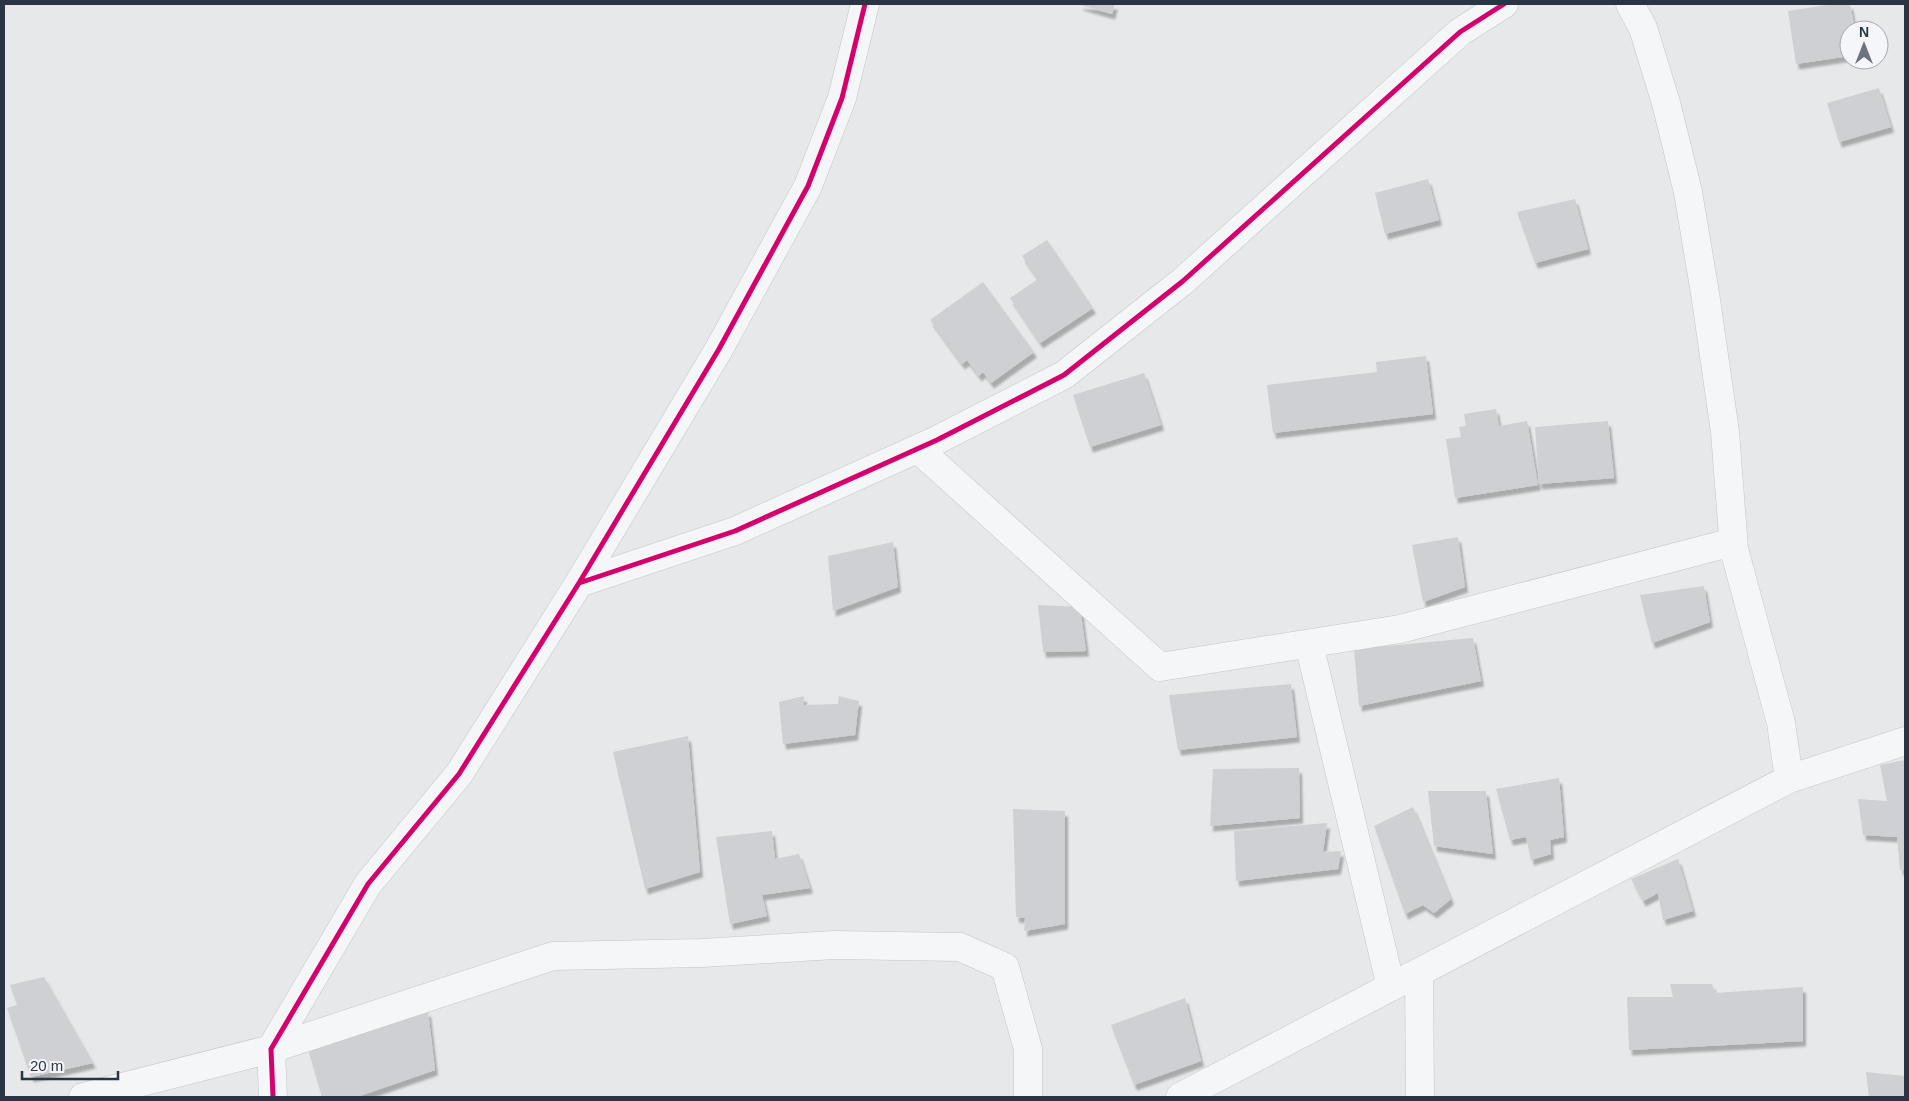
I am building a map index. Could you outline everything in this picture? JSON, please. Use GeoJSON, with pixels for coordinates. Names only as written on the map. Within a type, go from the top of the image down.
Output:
{"type":"FeatureCollection","features":[{"type":"Feature","properties":{"kind":"street"},"geometry":{"type":"LineString","coordinates":[[273,1097],[271,1049],[368,884],[459,774],[579,583],[719,349],[808,186],[842,98],[865,4]]}},
{"type":"Feature","properties":{"kind":"street"},"geometry":{"type":"LineString","coordinates":[[579,583],[735,531],[918,449],[1064,375],[1183,281],[1460,32],[1504,4]]}},
{"type":"Feature","properties":{"kind":"street"},"geometry":{"type":"LineString","coordinates":[[1630,4],[1644,28],[1666,103],[1688,192],[1725,432],[1734,550],[1781,723],[1789,779]]}},
{"type":"Feature","properties":{"kind":"street"},"geometry":{"type":"LineString","coordinates":[[918,449],[1160,667],[1400,629],[1733,542]]}},
{"type":"Feature","properties":{"kind":"street"},"geometry":{"type":"LineString","coordinates":[[1309,644],[1391,987]]}},
{"type":"Feature","properties":{"kind":"street"},"geometry":{"type":"LineString","coordinates":[[1180,1097],[1789,779],[1905,741]]}},
{"type":"Feature","properties":{"kind":"street"},"geometry":{"type":"LineString","coordinates":[[83,1097],[271,1049],[553,956],[702,953],[834,945],[960,948],[1005,967],[1028,1049],[1028,1097]]}},
{"type":"Feature","properties":{"kind":"street"},"geometry":{"type":"LineString","coordinates":[[1419,973],[1420,1097]]}},
{"type":"Feature","properties":{"kind":"building"},"geometry":{"type":"Polygon","coordinates":[[[1080,4],[1115,4],[1112,14],[1080,4]]]}},
{"type":"Feature","properties":{"kind":"building"},"geometry":{"type":"Polygon","coordinates":[[[1834,4],[1850,4],[1853,20],[1839,20],[1839,58],[1796,64],[1788,11],[1834,4]]]}},
{"type":"Feature","properties":{"kind":"building"},"geometry":{"type":"Polygon","coordinates":[[[1879,88],[1891,127],[1839,142],[1827,103],[1879,88]]]}},
{"type":"Feature","properties":{"kind":"building"},"geometry":{"type":"Polygon","coordinates":[[[1428,179],[1439,220],[1385,234],[1375,193],[1428,179]]]}},
{"type":"Feature","properties":{"kind":"building"},"geometry":{"type":"Polygon","coordinates":[[[1575,199],[1588,249],[1535,263],[1517,212],[1575,199]]]}},
{"type":"Feature","properties":{"kind":"building"},"geometry":{"type":"Polygon","coordinates":[[[1047,240],[1093,308],[1040,343],[1010,298],[1038,279],[1022,256],[1047,240]]]}},
{"type":"Feature","properties":{"kind":"building"},"geometry":{"type":"Polygon","coordinates":[[[983,282],[1034,352],[991,383],[983,372],[979,376],[967,360],[962,364],[930,320],[983,282]]]}},
{"type":"Feature","properties":{"kind":"building"},"geometry":{"type":"Polygon","coordinates":[[[1426,356],[1433,414],[1273,433],[1267,385],[1377,372],[1376,362],[1426,356]]]}},
{"type":"Feature","properties":{"kind":"building"},"geometry":{"type":"Polygon","coordinates":[[[1144,373],[1161,425],[1090,447],[1073,395],[1144,373]]]}},
{"type":"Feature","properties":{"kind":"building"},"geometry":{"type":"Polygon","coordinates":[[[1496,409],[1499,426],[1527,421],[1538,485],[1455,498],[1446,439],[1461,437],[1459,427],[1466,426],[1464,414],[1496,409]]]}},
{"type":"Feature","properties":{"kind":"building"},"geometry":{"type":"Polygon","coordinates":[[[1608,421],[1614,478],[1539,484],[1535,427],[1608,421]]]}},
{"type":"Feature","properties":{"kind":"building"},"geometry":{"type":"Polygon","coordinates":[[[1458,537],[1465,587],[1423,602],[1412,545],[1458,537]]]}},
{"type":"Feature","properties":{"kind":"building"},"geometry":{"type":"Polygon","coordinates":[[[893,542],[898,587],[833,611],[828,556],[893,542]]]}},
{"type":"Feature","properties":{"kind":"building"},"geometry":{"type":"Polygon","coordinates":[[[1704,586],[1710,622],[1652,643],[1640,595],[1704,586]]]}},
{"type":"Feature","properties":{"kind":"building"},"geometry":{"type":"Polygon","coordinates":[[[1038,605],[1080,607],[1086,651],[1043,652],[1038,605]]]}},
{"type":"Feature","properties":{"kind":"building"},"geometry":{"type":"Polygon","coordinates":[[[1473,638],[1481,681],[1359,706],[1354,649],[1473,638]]]}},
{"type":"Feature","properties":{"kind":"building"},"geometry":{"type":"Polygon","coordinates":[[[1291,684],[1297,737],[1178,750],[1169,695],[1291,684]]]}},
{"type":"Feature","properties":{"kind":"building"},"geometry":{"type":"Polygon","coordinates":[[[804,696],[804,705],[838,704],[839,696],[859,701],[855,735],[783,744],[779,702],[804,696]]]}},
{"type":"Feature","properties":{"kind":"building"},"geometry":{"type":"Polygon","coordinates":[[[688,736],[700,872],[645,889],[613,752],[688,736]]]}},
{"type":"Feature","properties":{"kind":"building"},"geometry":{"type":"Polygon","coordinates":[[[1905,760],[1905,869],[1900,870],[1897,837],[1863,835],[1858,799],[1887,801],[1880,765],[1905,760]]]}},
{"type":"Feature","properties":{"kind":"building"},"geometry":{"type":"Polygon","coordinates":[[[1299,768],[1300,818],[1210,826],[1213,769],[1299,768]]]}},
{"type":"Feature","properties":{"kind":"building"},"geometry":{"type":"Polygon","coordinates":[[[1559,778],[1564,837],[1550,840],[1551,854],[1531,860],[1526,837],[1510,840],[1496,789],[1559,778]]]}},
{"type":"Feature","properties":{"kind":"building"},"geometry":{"type":"Polygon","coordinates":[[[1428,791],[1486,791],[1493,854],[1434,846],[1428,791]]]}},
{"type":"Feature","properties":{"kind":"building"},"geometry":{"type":"Polygon","coordinates":[[[1413,807],[1451,899],[1434,913],[1423,905],[1405,914],[1374,826],[1413,807]]]}},
{"type":"Feature","properties":{"kind":"building"},"geometry":{"type":"Polygon","coordinates":[[[1013,809],[1065,811],[1065,924],[1024,931],[1025,918],[1016,917],[1013,809]]]}},
{"type":"Feature","properties":{"kind":"building"},"geometry":{"type":"Polygon","coordinates":[[[1327,823],[1323,852],[1341,851],[1338,869],[1236,881],[1234,831],[1327,823]]]}},
{"type":"Feature","properties":{"kind":"building"},"geometry":{"type":"Polygon","coordinates":[[[772,831],[775,859],[799,854],[810,888],[762,895],[767,916],[730,924],[716,837],[772,831]]]}},
{"type":"Feature","properties":{"kind":"building"},"geometry":{"type":"Polygon","coordinates":[[[1678,859],[1693,911],[1663,920],[1658,893],[1643,901],[1631,879],[1678,859]]]}},
{"type":"Feature","properties":{"kind":"building"},"geometry":{"type":"Polygon","coordinates":[[[44,977],[93,1063],[31,1077],[7,1008],[17,1005],[10,985],[44,977]]]}},
{"type":"Feature","properties":{"kind":"building"},"geometry":{"type":"Polygon","coordinates":[[[1670,984],[1712,984],[1715,993],[1803,987],[1803,1041],[1629,1050],[1627,997],[1673,997],[1670,984]]]}},
{"type":"Feature","properties":{"kind":"building"},"geometry":{"type":"Polygon","coordinates":[[[1185,998],[1201,1061],[1134,1085],[1111,1025],[1185,998]]]}},
{"type":"Feature","properties":{"kind":"building"},"geometry":{"type":"Polygon","coordinates":[[[428,1011],[435,1070],[357,1097],[322,1097],[307,1046],[428,1011]]]}},
{"type":"Feature","properties":{"kind":"building"},"geometry":{"type":"Polygon","coordinates":[[[1866,1072],[1905,1076],[1905,1097],[1869,1097],[1866,1072]]]}},
{"type":"Feature","properties":{"kind":"cycle path"},"geometry":{"type":"LineString","coordinates":[[273,1097],[271,1049],[368,884],[459,774],[579,583],[719,349],[808,186],[842,98],[865,4]]}},
{"type":"Feature","properties":{"kind":"cycle path"},"geometry":{"type":"LineString","coordinates":[[579,583],[735,531],[937,440],[1064,375],[1183,281],[1460,32],[1504,4]]}}]}
